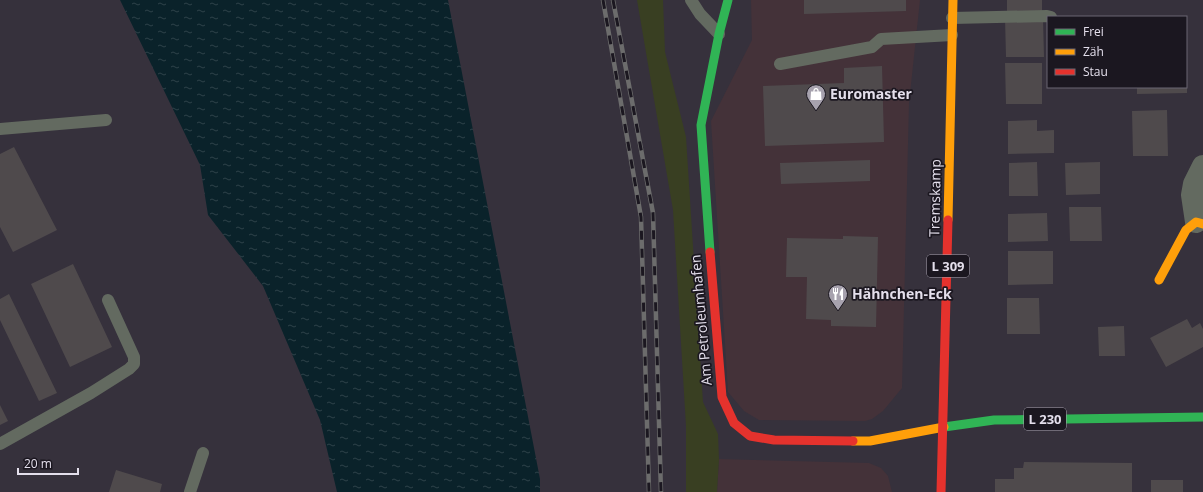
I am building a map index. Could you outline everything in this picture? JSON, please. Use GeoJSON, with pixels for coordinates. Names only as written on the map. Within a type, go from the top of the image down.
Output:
{"type":"FeatureCollection","features":[{"type":"Feature","properties":{"kind":"main road","name":"Tremskamp"},"geometry":{"type":"LineString","coordinates":[[941,492],[944,427],[953,0]]}},
{"type":"Feature","properties":{"kind":"main road","name":"Am Petroleumhafen"},"geometry":{"type":"LineString","coordinates":[[725,4],[701,125],[707,223],[722,397],[734,423],[750,436],[774,440],[798,441],[870,441],[944,427]]}},
{"type":"Feature","properties":{"kind":"main road"},"geometry":{"type":"LineString","coordinates":[[1159,280],[1186,230],[1200,223]]}},
{"type":"Feature","properties":{"kind":"main road","name":"L 230"},"geometry":{"type":"LineString","coordinates":[[944,427],[994,420],[1203,417]]}},
{"type":"Feature","properties":{"kind":"street"},"geometry":{"type":"LineString","coordinates":[[1200,223],[1192,195],[1194,184],[1203,166]]}},
{"type":"Feature","properties":{"kind":"lane"},"geometry":{"type":"LineString","coordinates":[[691,0],[700,14],[719,34]]}},
{"type":"Feature","properties":{"kind":"lane"},"geometry":{"type":"LineString","coordinates":[[952,18],[1047,16]]}},
{"type":"Feature","properties":{"kind":"lane"},"geometry":{"type":"LineString","coordinates":[[780,64],[872,48],[881,39],[952,35]]}},
{"type":"Feature","properties":{"kind":"lane"},"geometry":{"type":"LineString","coordinates":[[0,129],[106,120]]}},
{"type":"Feature","properties":{"kind":"lane"},"geometry":{"type":"LineString","coordinates":[[0,444],[91,393],[129,369],[134,364],[134,357],[108,300]]}},
{"type":"Feature","properties":{"kind":"lane"},"geometry":{"type":"LineString","coordinates":[[190,492],[204,453]]}},
{"type":"Feature","properties":{"kind":"shaded area"},"geometry":{"type":"Polygon","coordinates":[[[751,0],[920,0],[909,103],[902,388],[883,411],[872,419],[865,421],[759,420],[744,411],[728,392],[711,121],[752,40],[751,0]]]}},
{"type":"Feature","properties":{"kind":"shaded area"},"geometry":{"type":"Polygon","coordinates":[[[719,459],[869,463],[881,468],[888,476],[892,492],[717,492],[719,459]]]}},
{"type":"Feature","properties":{"kind":"green space"},"geometry":{"type":"Polygon","coordinates":[[[637,0],[663,0],[665,52],[686,137],[703,402],[718,434],[719,459],[717,492],[686,492],[686,426],[673,210],[637,0]]]}},
{"type":"Feature","properties":{"kind":"water"},"geometry":{"type":"Polygon","coordinates":[[[120,0],[448,0],[540,479],[540,492],[337,492],[320,420],[263,286],[208,215],[200,165],[120,0]]]}},
{"type":"Feature","properties":{"kind":"building"},"geometry":{"type":"Polygon","coordinates":[[[804,0],[906,0],[906,11],[804,14],[804,0]]]}},
{"type":"Feature","properties":{"kind":"building"},"geometry":{"type":"Polygon","coordinates":[[[1007,0],[1042,0],[1042,11],[1007,12],[1007,0]]]}},
{"type":"Feature","properties":{"kind":"building"},"geometry":{"type":"Polygon","coordinates":[[[1005,18],[1043,18],[1044,57],[1006,57],[1005,18]]]}},
{"type":"Feature","properties":{"kind":"building"},"geometry":{"type":"Polygon","coordinates":[[[1005,63],[1042,63],[1042,104],[1006,104],[1005,63]]]}},
{"type":"Feature","properties":{"kind":"building"},"geometry":{"type":"Polygon","coordinates":[[[882,66],[884,142],[765,146],[763,86],[844,83],[844,68],[882,66]]]}},
{"type":"Feature","properties":{"kind":"building"},"geometry":{"type":"Polygon","coordinates":[[[1137,88],[1187,88],[1187,93],[1137,94],[1137,88]]]}},
{"type":"Feature","properties":{"kind":"building"},"geometry":{"type":"Polygon","coordinates":[[[1167,110],[1168,156],[1133,156],[1132,111],[1167,110]]]}},
{"type":"Feature","properties":{"kind":"building"},"geometry":{"type":"Polygon","coordinates":[[[1037,120],[1037,131],[1054,130],[1054,153],[1008,154],[1008,121],[1037,120]]]}},
{"type":"Feature","properties":{"kind":"building"},"geometry":{"type":"Polygon","coordinates":[[[14,147],[57,230],[13,252],[0,227],[0,154],[14,147]]]}},
{"type":"Feature","properties":{"kind":"building"},"geometry":{"type":"Polygon","coordinates":[[[870,160],[870,181],[781,184],[780,163],[870,160]]]}},
{"type":"Feature","properties":{"kind":"building"},"geometry":{"type":"Polygon","coordinates":[[[1037,162],[1038,196],[1009,196],[1009,163],[1037,162]]]}},
{"type":"Feature","properties":{"kind":"building"},"geometry":{"type":"Polygon","coordinates":[[[1100,162],[1100,194],[1066,195],[1065,163],[1100,162]]]}},
{"type":"Feature","properties":{"kind":"building"},"geometry":{"type":"Polygon","coordinates":[[[1069,207],[1101,207],[1102,241],[1070,241],[1069,207]]]}},
{"type":"Feature","properties":{"kind":"building"},"geometry":{"type":"Polygon","coordinates":[[[1047,213],[1048,241],[1008,242],[1008,214],[1047,213]]]}},
{"type":"Feature","properties":{"kind":"building"},"geometry":{"type":"Polygon","coordinates":[[[843,236],[878,237],[876,327],[831,326],[831,320],[806,319],[807,277],[786,277],[787,238],[843,239],[843,236]]]}},
{"type":"Feature","properties":{"kind":"building"},"geometry":{"type":"Polygon","coordinates":[[[1008,251],[1053,251],[1053,284],[1008,285],[1008,251]]]}},
{"type":"Feature","properties":{"kind":"building"},"geometry":{"type":"Polygon","coordinates":[[[73,264],[112,347],[70,367],[31,284],[73,264]]]}},
{"type":"Feature","properties":{"kind":"building"},"geometry":{"type":"Polygon","coordinates":[[[9,294],[57,393],[39,401],[0,320],[0,299],[9,294]]]}},
{"type":"Feature","properties":{"kind":"building"},"geometry":{"type":"Polygon","coordinates":[[[1007,298],[1039,298],[1040,334],[1007,334],[1007,298]]]}},
{"type":"Feature","properties":{"kind":"building"},"geometry":{"type":"Polygon","coordinates":[[[1187,319],[1192,328],[1200,323],[1203,329],[1203,347],[1166,367],[1150,338],[1187,319]]]}},
{"type":"Feature","properties":{"kind":"building"},"geometry":{"type":"Polygon","coordinates":[[[1124,326],[1125,356],[1099,356],[1098,327],[1124,326]]]}},
{"type":"Feature","properties":{"kind":"building"},"geometry":{"type":"Polygon","coordinates":[[[0,405],[8,421],[0,425],[0,405]]]}},
{"type":"Feature","properties":{"kind":"building"},"geometry":{"type":"Polygon","coordinates":[[[1024,462],[1132,463],[1132,492],[995,492],[995,479],[1014,479],[1014,468],[1023,468],[1024,462]]]}},
{"type":"Feature","properties":{"kind":"building"},"geometry":{"type":"Polygon","coordinates":[[[116,470],[162,484],[160,492],[109,492],[116,470]]]}},
{"type":"Feature","properties":{"kind":"building"},"geometry":{"type":"Polygon","coordinates":[[[1151,480],[1183,480],[1183,492],[1151,492],[1151,480]]]}},
{"type":"Feature","properties":{"kind":"railway"},"geometry":{"type":"LineString","coordinates":[[603,0],[641,217],[649,492]]}},
{"type":"Feature","properties":{"kind":"railway"},"geometry":{"type":"LineString","coordinates":[[613,0],[653,213],[661,492]]}},
{"type":"Feature","properties":{"kind":"traffic: fast"},"geometry":{"type":"LineString","coordinates":[[710,252],[701,125],[719,34],[728,0]]}},
{"type":"Feature","properties":{"kind":"traffic: fast"},"geometry":{"type":"LineString","coordinates":[[944,427],[994,420],[1203,417]]}},
{"type":"Feature","properties":{"kind":"traffic: slow"},"geometry":{"type":"LineString","coordinates":[[948,220],[953,0]]}},
{"type":"Feature","properties":{"kind":"traffic: slow"},"geometry":{"type":"LineString","coordinates":[[1159,280],[1186,230],[1196,222],[1203,224]]}},
{"type":"Feature","properties":{"kind":"traffic: slow"},"geometry":{"type":"LineString","coordinates":[[853,441],[870,441],[944,427]]}},
{"type":"Feature","properties":{"kind":"traffic: jam"},"geometry":{"type":"LineString","coordinates":[[941,492],[948,220]]}},
{"type":"Feature","properties":{"kind":"traffic: jam"},"geometry":{"type":"LineString","coordinates":[[710,252],[722,397],[734,423],[750,436],[774,440],[853,441]]}},
{"type":"Feature","properties":{"kind":"place","name":"Euromaster"},"geometry":{"type":"Point","coordinates":[816,111]}},
{"type":"Feature","properties":{"kind":"place","name":"Hähnchen-Eck"},"geometry":{"type":"Point","coordinates":[838,311]}}]}
